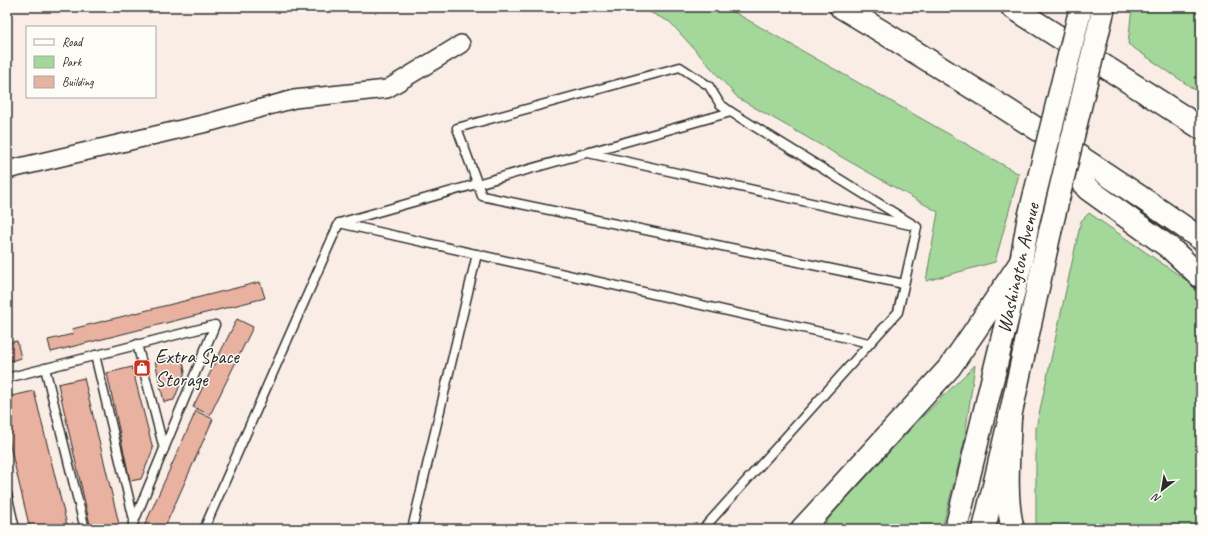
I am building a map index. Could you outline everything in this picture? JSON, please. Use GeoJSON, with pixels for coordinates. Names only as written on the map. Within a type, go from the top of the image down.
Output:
{"type":"FeatureCollection","features":[{"type":"Feature","properties":{"kind":"main road"},"geometry":{"type":"LineString","coordinates":[[841,7],[879,29],[1034,126],[1201,239]]}},
{"type":"Feature","properties":{"kind":"main road"},"geometry":{"type":"LineString","coordinates":[[1012,7],[1201,128]]}},
{"type":"Feature","properties":{"kind":"main road"},"geometry":{"type":"LineString","coordinates":[[1026,7],[1041,25]]}},
{"type":"Feature","properties":{"kind":"main road","name":"Washington Avenue"},"geometry":{"type":"LineString","coordinates":[[956,529],[1021,262],[1028,222],[1081,7]]}},
{"type":"Feature","properties":{"kind":"main road","name":"Washington Avenue"},"geometry":{"type":"LineString","coordinates":[[984,529],[1050,232],[1104,7]]}},
{"type":"Feature","properties":{"kind":"main road"},"geometry":{"type":"LineString","coordinates":[[1034,126],[1088,189],[1170,248],[1201,277]]}},
{"type":"Feature","properties":{"kind":"main road"},"geometry":{"type":"LineString","coordinates":[[802,529],[950,367],[1021,262]]}},
{"type":"Feature","properties":{"kind":"main road"},"geometry":{"type":"LineString","coordinates":[[1010,417],[1008,481],[1013,529]]}},
{"type":"Feature","properties":{"kind":"street"},"geometry":{"type":"LineString","coordinates":[[7,170],[211,122],[294,99],[387,89],[462,44]]}},
{"type":"Feature","properties":{"kind":"lane"},"geometry":{"type":"LineString","coordinates":[[904,284],[482,196],[457,128],[680,67],[709,86],[720,104],[731,112],[917,227]]}},
{"type":"Feature","properties":{"kind":"lane"},"geometry":{"type":"LineString","coordinates":[[339,223],[731,112]]}},
{"type":"Feature","properties":{"kind":"lane"},"geometry":{"type":"LineString","coordinates":[[586,153],[917,227]]}},
{"type":"Feature","properties":{"kind":"lane"},"geometry":{"type":"LineString","coordinates":[[339,223],[869,343]]}},
{"type":"Feature","properties":{"kind":"lane"},"geometry":{"type":"LineString","coordinates":[[204,529],[339,223]]}},
{"type":"Feature","properties":{"kind":"lane"},"geometry":{"type":"LineString","coordinates":[[703,529],[898,312],[917,227]]}},
{"type":"Feature","properties":{"kind":"lane"},"geometry":{"type":"LineString","coordinates":[[412,529],[477,254]]}},
{"type":"Feature","properties":{"kind":"lane"},"geometry":{"type":"LineString","coordinates":[[7,378],[215,325],[131,529]]}},
{"type":"Feature","properties":{"kind":"lane"},"geometry":{"type":"LineString","coordinates":[[137,344],[164,449]]}},
{"type":"Feature","properties":{"kind":"lane"},"geometry":{"type":"LineString","coordinates":[[95,355],[134,520]]}},
{"type":"Feature","properties":{"kind":"lane"},"geometry":{"type":"LineString","coordinates":[[45,368],[85,529]]}},
{"type":"Feature","properties":{"kind":"lane"},"geometry":{"type":"LineString","coordinates":[[7,494],[15,529]]}},
{"type":"Feature","properties":{"kind":"green space"},"geometry":{"type":"Polygon","coordinates":[[[639,7],[725,7],[1019,174],[995,262],[926,281],[938,212],[738,98],[670,22],[639,7]]]}},
{"type":"Feature","properties":{"kind":"green space"},"geometry":{"type":"Polygon","coordinates":[[[1132,7],[1194,7],[1201,12],[1201,94],[1128,44],[1132,7]]]}},
{"type":"Feature","properties":{"kind":"green space"},"geometry":{"type":"Polygon","coordinates":[[[1089,213],[1186,280],[1201,295],[1201,529],[1036,529],[1036,428],[1081,221],[1089,213]]]}},
{"type":"Feature","properties":{"kind":"green space"},"geometry":{"type":"Polygon","coordinates":[[[975,365],[964,443],[942,529],[821,529],[836,510],[921,418],[975,365]]]}},
{"type":"Feature","properties":{"kind":"building"},"geometry":{"type":"Polygon","coordinates":[[[260,282],[265,298],[51,352],[48,340],[73,334],[72,329],[260,282]]]}},
{"type":"Feature","properties":{"kind":"building"},"geometry":{"type":"Polygon","coordinates":[[[237,319],[253,327],[210,415],[193,407],[237,319]]]}},
{"type":"Feature","properties":{"kind":"building"},"geometry":{"type":"Polygon","coordinates":[[[17,341],[21,358],[7,362],[7,343],[17,341]]]}},
{"type":"Feature","properties":{"kind":"building"},"geometry":{"type":"Polygon","coordinates":[[[182,356],[185,372],[174,400],[164,402],[155,361],[182,356]]]}},
{"type":"Feature","properties":{"kind":"building"},"geometry":{"type":"Polygon","coordinates":[[[132,367],[153,449],[141,479],[130,481],[107,373],[132,367]]]}},
{"type":"Feature","properties":{"kind":"building"},"geometry":{"type":"Polygon","coordinates":[[[84,378],[120,529],[91,529],[58,384],[84,378]]]}},
{"type":"Feature","properties":{"kind":"building"},"geometry":{"type":"Polygon","coordinates":[[[34,391],[68,529],[30,529],[7,433],[7,397],[34,391]]]}},
{"type":"Feature","properties":{"kind":"building"},"geometry":{"type":"Polygon","coordinates":[[[196,411],[213,419],[164,529],[143,529],[196,411]]]}},
{"type":"Feature","properties":{"kind":"place","name":"Extra Space Storage"},"geometry":{"type":"Point","coordinates":[142,368]}}]}
